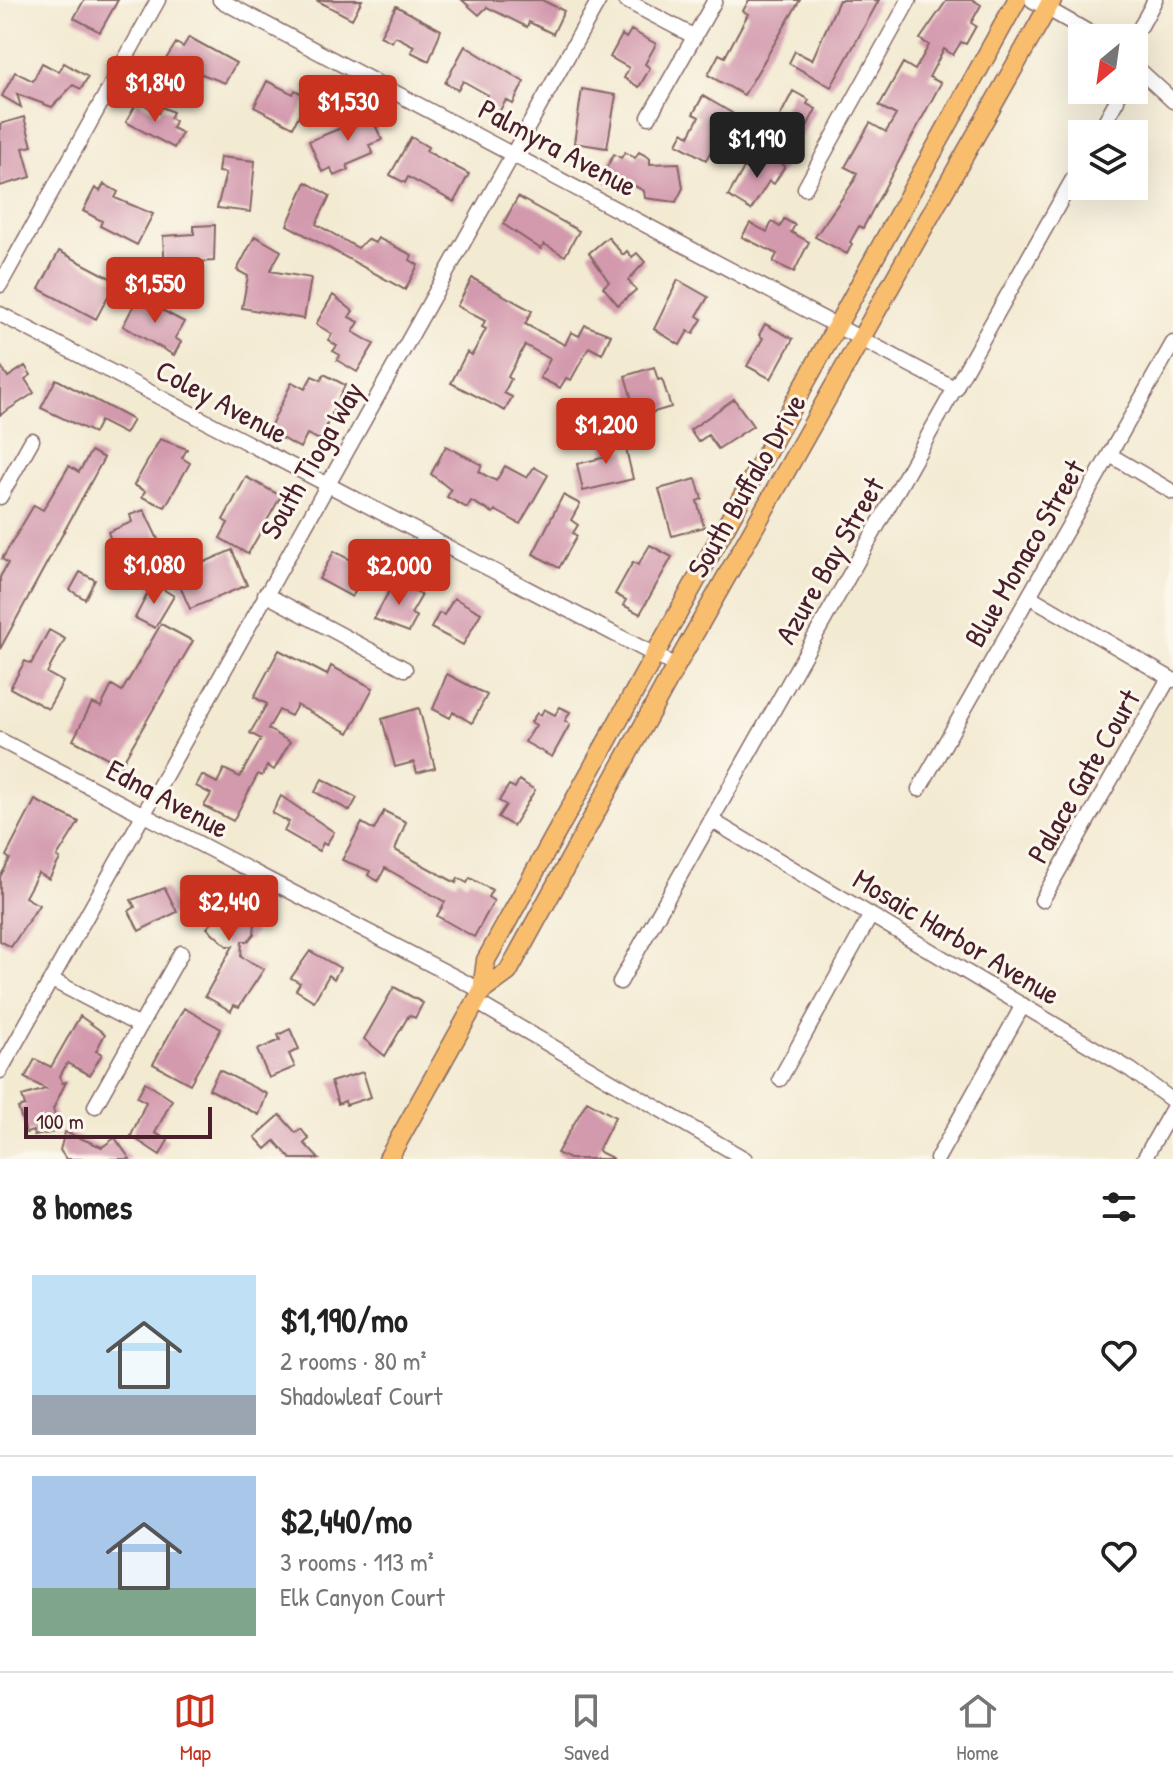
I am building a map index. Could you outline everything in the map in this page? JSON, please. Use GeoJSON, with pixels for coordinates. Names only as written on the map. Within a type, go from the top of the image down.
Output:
{"type":"FeatureCollection","features":[{"type":"Feature","properties":{"kind":"main road","name":"South Buffalo Drive"},"geometry":{"type":"LineString","coordinates":[[388,1159],[479,996],[486,960],[840,325],[1017,0]]}},
{"type":"Feature","properties":{"kind":"main road","name":"South Buffalo Drive"},"geometry":{"type":"LineString","coordinates":[[479,996],[508,972],[862,337],[1044,3]]}},
{"type":"Feature","properties":{"kind":"street"},"geometry":{"type":"LineString","coordinates":[[0,285],[158,0]]}},
{"type":"Feature","properties":{"kind":"street","name":"Palmyra Avenue"},"geometry":{"type":"LineString","coordinates":[[220,0],[956,389]]}},
{"type":"Feature","properties":{"kind":"street","name":"South Tioga Way"},"geometry":{"type":"LineString","coordinates":[[0,1071],[599,0]]}},
{"type":"Feature","properties":{"kind":"street"},"geometry":{"type":"LineString","coordinates":[[625,0],[695,37]]}},
{"type":"Feature","properties":{"kind":"street"},"geometry":{"type":"LineString","coordinates":[[649,117],[715,0]]}},
{"type":"Feature","properties":{"kind":"street"},"geometry":{"type":"LineString","coordinates":[[805,188],[909,0]]}},
{"type":"Feature","properties":{"kind":"street"},"geometry":{"type":"LineString","coordinates":[[1142,24],[1155,0]]}},
{"type":"Feature","properties":{"kind":"street"},"geometry":{"type":"LineString","coordinates":[[1044,3],[1077,24]]}},
{"type":"Feature","properties":{"kind":"street"},"geometry":{"type":"LineString","coordinates":[[1148,78],[1173,101]]}},
{"type":"Feature","properties":{"kind":"street","name":"Azure Bay Street"},"geometry":{"type":"LineString","coordinates":[[620,982],[1068,188]]}},
{"type":"Feature","properties":{"kind":"street","name":"Coley Avenue"},"geometry":{"type":"LineString","coordinates":[[0,314],[676,666]]}},
{"type":"Feature","properties":{"kind":"street","name":"Blue Monaco Street"},"geometry":{"type":"LineString","coordinates":[[919,789],[1173,343]]}},
{"type":"Feature","properties":{"kind":"street"},"geometry":{"type":"LineString","coordinates":[[0,497],[32,440]]}},
{"type":"Feature","properties":{"kind":"street"},"geometry":{"type":"LineString","coordinates":[[1110,455],[1173,492]]}},
{"type":"Feature","properties":{"kind":"street"},"geometry":{"type":"LineString","coordinates":[[265,594],[405,669]]}},
{"type":"Feature","properties":{"kind":"street"},"geometry":{"type":"LineString","coordinates":[[1029,596],[1171,679]]}},
{"type":"Feature","properties":{"kind":"street","name":"Palace Gate Court"},"geometry":{"type":"LineString","coordinates":[[1042,900],[1171,679]]}},
{"type":"Feature","properties":{"kind":"street","name":"Edna Avenue"},"geometry":{"type":"LineString","coordinates":[[0,740],[479,996],[745,1159]]}},
{"type":"Feature","properties":{"kind":"street","name":"Mosaic Harbor Avenue"},"geometry":{"type":"LineString","coordinates":[[711,820],[1131,1070],[1173,1101]]}},
{"type":"Feature","properties":{"kind":"street"},"geometry":{"type":"LineString","coordinates":[[780,1079],[871,915]]}},
{"type":"Feature","properties":{"kind":"street"},"geometry":{"type":"LineString","coordinates":[[95,1106],[181,953]]}},
{"type":"Feature","properties":{"kind":"street"},"geometry":{"type":"LineString","coordinates":[[52,980],[140,1026]]}},
{"type":"Feature","properties":{"kind":"street"},"geometry":{"type":"LineString","coordinates":[[937,1159],[1023,1005]]}},
{"type":"Feature","properties":{"kind":"street"},"geometry":{"type":"LineString","coordinates":[[1144,1159],[1173,1108]]}},
{"type":"Feature","properties":{"kind":"building"},"geometry":{"type":"Polygon","coordinates":[[[84,0],[118,0],[100,32],[74,18],[84,0]]]}},
{"type":"Feature","properties":{"kind":"building"},"geometry":{"type":"Polygon","coordinates":[[[316,0],[362,0],[352,19],[316,0]]]}},
{"type":"Feature","properties":{"kind":"building"},"geometry":{"type":"Polygon","coordinates":[[[462,0],[542,0],[564,11],[553,34],[529,22],[527,27],[487,7],[479,15],[462,0]]]}},
{"type":"Feature","properties":{"kind":"building"},"geometry":{"type":"Polygon","coordinates":[[[749,0],[800,0],[744,95],[708,75],[719,54],[725,57],[748,14],[743,11],[749,0]]]}},
{"type":"Feature","properties":{"kind":"building"},"geometry":{"type":"Polygon","coordinates":[[[839,0],[879,0],[831,87],[789,63],[795,51],[812,60],[839,0]]]}},
{"type":"Feature","properties":{"kind":"building"},"geometry":{"type":"Polygon","coordinates":[[[947,0],[973,0],[981,5],[971,23],[976,26],[966,44],[961,42],[953,55],[944,49],[929,77],[941,83],[863,228],[859,226],[850,242],[852,244],[847,254],[815,237],[854,181],[857,173],[845,167],[870,123],[886,132],[896,115],[879,106],[903,63],[915,70],[929,45],[920,39],[947,0]]]}},
{"type":"Feature","properties":{"kind":"building"},"geometry":{"type":"Polygon","coordinates":[[[396,6],[441,30],[429,61],[411,52],[414,46],[395,36],[392,42],[380,36],[396,6]]]}},
{"type":"Feature","properties":{"kind":"building"},"geometry":{"type":"Polygon","coordinates":[[[631,30],[656,44],[645,64],[650,68],[639,87],[624,78],[629,68],[610,57],[622,35],[626,38],[631,30]]]}},
{"type":"Feature","properties":{"kind":"building"},"geometry":{"type":"Polygon","coordinates":[[[189,37],[236,63],[225,83],[189,69],[184,77],[175,71],[167,86],[154,78],[176,43],[183,47],[189,37]]]}},
{"type":"Feature","properties":{"kind":"building"},"geometry":{"type":"Polygon","coordinates":[[[465,46],[524,82],[513,104],[506,100],[499,112],[483,103],[488,95],[463,81],[458,90],[445,83],[465,46]]]}},
{"type":"Feature","properties":{"kind":"building"},"geometry":{"type":"Polygon","coordinates":[[[42,63],[59,72],[64,63],[88,77],[81,89],[73,85],[52,107],[17,94],[21,107],[2,96],[15,72],[33,81],[42,63]]]}},
{"type":"Feature","properties":{"kind":"building"},"geometry":{"type":"Polygon","coordinates":[[[267,81],[293,94],[295,90],[308,97],[293,127],[254,107],[267,81]]]}},
{"type":"Feature","properties":{"kind":"building"},"geometry":{"type":"Polygon","coordinates":[[[582,89],[616,95],[607,148],[574,143],[582,89]]]}},
{"type":"Feature","properties":{"kind":"building"},"geometry":{"type":"Polygon","coordinates":[[[793,91],[809,100],[807,104],[816,109],[801,138],[776,124],[793,91]]]}},
{"type":"Feature","properties":{"kind":"building"},"geometry":{"type":"Polygon","coordinates":[[[703,96],[732,113],[706,160],[677,144],[683,132],[689,136],[699,117],[693,114],[703,96]]]}},
{"type":"Feature","properties":{"kind":"building"},"geometry":{"type":"Polygon","coordinates":[[[138,101],[159,113],[162,107],[173,112],[170,118],[175,121],[172,128],[182,133],[174,148],[126,122],[138,101]]]}},
{"type":"Feature","properties":{"kind":"building"},"geometry":{"type":"Polygon","coordinates":[[[372,105],[381,125],[376,127],[382,140],[369,145],[373,154],[347,165],[349,170],[334,176],[331,168],[322,172],[309,141],[361,120],[357,111],[372,105]]]}},
{"type":"Feature","properties":{"kind":"building"},"geometry":{"type":"Polygon","coordinates":[[[24,117],[32,146],[23,148],[31,177],[0,186],[0,124],[24,117]]]}},
{"type":"Feature","properties":{"kind":"building"},"geometry":{"type":"Polygon","coordinates":[[[411,137],[428,147],[426,151],[469,174],[454,202],[408,177],[405,183],[390,175],[411,137]]]}},
{"type":"Feature","properties":{"kind":"building"},"geometry":{"type":"Polygon","coordinates":[[[768,147],[779,154],[776,160],[785,166],[774,184],[769,181],[751,210],[728,196],[745,166],[754,171],[768,147]]]}},
{"type":"Feature","properties":{"kind":"building"},"geometry":{"type":"Polygon","coordinates":[[[625,152],[635,158],[639,152],[650,158],[650,164],[679,163],[683,188],[676,202],[645,198],[644,191],[624,180],[619,189],[600,179],[614,154],[621,158],[625,152]]]}},
{"type":"Feature","properties":{"kind":"building"},"geometry":{"type":"Polygon","coordinates":[[[220,157],[255,161],[250,212],[217,208],[226,173],[218,172],[220,157]]]}},
{"type":"Feature","properties":{"kind":"building"},"geometry":{"type":"Polygon","coordinates":[[[306,182],[330,196],[316,224],[358,248],[367,239],[375,243],[378,238],[412,255],[410,260],[418,265],[405,290],[287,225],[306,182]]]}},
{"type":"Feature","properties":{"kind":"building"},"geometry":{"type":"Polygon","coordinates":[[[104,184],[118,192],[115,198],[153,214],[137,245],[100,226],[102,221],[83,211],[95,188],[100,191],[104,184]]]}},
{"type":"Feature","properties":{"kind":"building"},"geometry":{"type":"Polygon","coordinates":[[[518,197],[579,231],[565,256],[544,244],[541,249],[503,224],[518,197]]]}},
{"type":"Feature","properties":{"kind":"building"},"geometry":{"type":"Polygon","coordinates":[[[784,219],[795,225],[791,232],[809,242],[794,272],[773,262],[777,254],[742,237],[750,223],[767,232],[772,222],[780,227],[784,219]]]}},
{"type":"Feature","properties":{"kind":"building"},"geometry":{"type":"Polygon","coordinates":[[[215,225],[214,261],[181,263],[182,270],[165,271],[163,236],[194,234],[194,226],[215,225]]]}},
{"type":"Feature","properties":{"kind":"building"},"geometry":{"type":"Polygon","coordinates":[[[255,236],[281,251],[270,271],[311,278],[304,319],[242,308],[248,276],[237,270],[255,236]]]}},
{"type":"Feature","properties":{"kind":"building"},"geometry":{"type":"Polygon","coordinates":[[[608,237],[623,255],[627,251],[632,257],[637,253],[645,262],[628,280],[636,290],[618,305],[603,287],[609,282],[589,253],[608,237]]]}},
{"type":"Feature","properties":{"kind":"building"},"geometry":{"type":"Polygon","coordinates":[[[59,251],[116,281],[96,319],[39,289],[59,251]]]}},
{"type":"Feature","properties":{"kind":"building"},"geometry":{"type":"Polygon","coordinates":[[[472,278],[532,311],[525,324],[565,345],[571,332],[579,336],[585,325],[611,335],[602,354],[589,347],[571,380],[566,378],[560,388],[540,378],[550,359],[525,345],[508,377],[511,379],[504,393],[512,397],[505,411],[451,383],[467,352],[472,355],[486,329],[482,327],[485,321],[457,306],[472,278]]]}},
{"type":"Feature","properties":{"kind":"building"},"geometry":{"type":"Polygon","coordinates":[[[678,280],[708,297],[697,316],[702,319],[693,334],[688,331],[680,345],[654,329],[678,280]]]}},
{"type":"Feature","properties":{"kind":"building"},"geometry":{"type":"Polygon","coordinates":[[[333,295],[353,311],[349,317],[359,322],[353,332],[374,344],[357,372],[337,360],[340,355],[333,351],[337,346],[328,340],[332,334],[316,324],[333,295]]]}},
{"type":"Feature","properties":{"kind":"building"},"geometry":{"type":"Polygon","coordinates":[[[138,297],[184,322],[175,338],[181,342],[174,355],[123,326],[138,297]]]}},
{"type":"Feature","properties":{"kind":"building"},"geometry":{"type":"Polygon","coordinates":[[[765,324],[793,339],[771,379],[747,366],[763,338],[759,335],[765,324]]]}},
{"type":"Feature","properties":{"kind":"building"},"geometry":{"type":"Polygon","coordinates":[[[0,365],[8,377],[25,366],[31,375],[25,379],[34,393],[0,415],[0,365]]]}},
{"type":"Feature","properties":{"kind":"building"},"geometry":{"type":"Polygon","coordinates":[[[654,367],[658,380],[662,379],[671,407],[637,417],[625,376],[654,367]]]}},
{"type":"Feature","properties":{"kind":"building"},"geometry":{"type":"Polygon","coordinates":[[[324,374],[345,385],[320,440],[307,434],[300,448],[268,431],[292,382],[305,389],[312,376],[321,380],[324,374]]]}},
{"type":"Feature","properties":{"kind":"building"},"geometry":{"type":"Polygon","coordinates":[[[56,379],[133,420],[125,434],[100,421],[94,433],[41,408],[56,379]]]}},
{"type":"Feature","properties":{"kind":"building"},"geometry":{"type":"Polygon","coordinates":[[[734,399],[753,426],[718,449],[708,435],[698,442],[690,430],[734,399]]]}},
{"type":"Feature","properties":{"kind":"building"},"geometry":{"type":"Polygon","coordinates":[[[615,433],[620,450],[626,449],[633,479],[583,491],[577,464],[606,457],[601,436],[615,433]]]}},
{"type":"Feature","properties":{"kind":"building"},"geometry":{"type":"Polygon","coordinates":[[[160,439],[187,449],[182,458],[190,463],[165,507],[142,497],[145,491],[134,485],[160,439]]]}},
{"type":"Feature","properties":{"kind":"building"},"geometry":{"type":"Polygon","coordinates":[[[446,446],[482,465],[479,472],[496,481],[505,466],[527,478],[534,467],[548,475],[520,524],[471,501],[467,508],[447,497],[451,490],[431,474],[446,446]]]}},
{"type":"Feature","properties":{"kind":"building"},"geometry":{"type":"Polygon","coordinates":[[[91,451],[104,458],[0,649],[0,577],[8,563],[2,559],[34,505],[43,510],[69,466],[79,472],[91,451]]]}},
{"type":"Feature","properties":{"kind":"building"},"geometry":{"type":"Polygon","coordinates":[[[246,477],[281,496],[248,554],[220,538],[228,523],[223,520],[246,477]]]}},
{"type":"Feature","properties":{"kind":"building"},"geometry":{"type":"Polygon","coordinates":[[[696,479],[702,499],[697,501],[704,527],[672,536],[659,489],[696,479]]]}},
{"type":"Feature","properties":{"kind":"building"},"geometry":{"type":"Polygon","coordinates":[[[563,495],[580,504],[571,520],[578,525],[573,533],[577,536],[559,568],[533,554],[563,495]]]}},
{"type":"Feature","properties":{"kind":"building"},"geometry":{"type":"Polygon","coordinates":[[[144,510],[164,552],[157,555],[161,564],[150,569],[152,574],[143,578],[147,580],[129,588],[108,532],[132,522],[130,515],[144,510]]]}},
{"type":"Feature","properties":{"kind":"building"},"geometry":{"type":"Polygon","coordinates":[[[650,545],[672,557],[640,614],[623,605],[626,600],[615,594],[633,562],[638,565],[650,545]]]}},
{"type":"Feature","properties":{"kind":"building"},"geometry":{"type":"Polygon","coordinates":[[[232,550],[247,585],[190,609],[175,575],[232,550]]]}},
{"type":"Feature","properties":{"kind":"building"},"geometry":{"type":"Polygon","coordinates":[[[334,551],[362,566],[355,578],[361,581],[352,597],[319,579],[334,551]]]}},
{"type":"Feature","properties":{"kind":"building"},"geometry":{"type":"Polygon","coordinates":[[[80,572],[95,580],[85,599],[70,590],[80,572]]]}},
{"type":"Feature","properties":{"kind":"building"},"geometry":{"type":"Polygon","coordinates":[[[395,580],[422,595],[411,614],[417,617],[409,632],[374,619],[395,580]]]}},
{"type":"Feature","properties":{"kind":"building"},"geometry":{"type":"Polygon","coordinates":[[[153,583],[174,596],[155,628],[135,618],[153,583]]]}},
{"type":"Feature","properties":{"kind":"building"},"geometry":{"type":"Polygon","coordinates":[[[454,598],[481,613],[463,645],[431,628],[439,613],[444,615],[454,598]]]}},
{"type":"Feature","properties":{"kind":"building"},"geometry":{"type":"Polygon","coordinates":[[[161,624],[193,641],[121,765],[73,740],[92,703],[101,707],[112,685],[122,691],[161,624]]]}},
{"type":"Feature","properties":{"kind":"building"},"geometry":{"type":"Polygon","coordinates":[[[49,630],[65,639],[47,673],[63,682],[48,709],[10,688],[25,661],[31,664],[49,630]]]}},
{"type":"Feature","properties":{"kind":"building"},"geometry":{"type":"Polygon","coordinates":[[[279,650],[327,675],[331,666],[373,688],[349,733],[297,705],[291,716],[279,710],[268,729],[290,742],[274,770],[267,766],[262,776],[258,774],[233,821],[204,806],[211,794],[196,786],[202,775],[217,783],[224,769],[240,777],[261,739],[250,733],[267,704],[254,697],[279,650]]]}},
{"type":"Feature","properties":{"kind":"building"},"geometry":{"type":"Polygon","coordinates":[[[447,674],[487,695],[472,723],[453,712],[450,718],[433,709],[447,674]]]}},
{"type":"Feature","properties":{"kind":"building"},"geometry":{"type":"Polygon","coordinates":[[[560,707],[570,712],[565,721],[570,724],[552,757],[525,742],[536,725],[531,722],[537,713],[541,715],[544,709],[555,715],[560,707]]]}},
{"type":"Feature","properties":{"kind":"building"},"geometry":{"type":"Polygon","coordinates":[[[419,708],[435,768],[417,773],[414,762],[395,767],[382,719],[419,708]]]}},
{"type":"Feature","properties":{"kind":"building"},"geometry":{"type":"Polygon","coordinates":[[[322,779],[357,798],[350,811],[315,792],[322,779]]]}},
{"type":"Feature","properties":{"kind":"building"},"geometry":{"type":"Polygon","coordinates":[[[519,780],[535,790],[513,826],[498,817],[506,805],[499,801],[509,785],[515,788],[519,780]]]}},
{"type":"Feature","properties":{"kind":"building"},"geometry":{"type":"Polygon","coordinates":[[[281,796],[334,832],[319,851],[284,831],[289,822],[272,813],[281,796]]]}},
{"type":"Feature","properties":{"kind":"building"},"geometry":{"type":"Polygon","coordinates":[[[35,800],[79,822],[57,857],[60,859],[49,879],[38,873],[25,897],[39,905],[11,947],[0,941],[0,877],[10,859],[6,856],[35,800]]]}},
{"type":"Feature","properties":{"kind":"building"},"geometry":{"type":"Polygon","coordinates":[[[384,811],[406,822],[395,850],[456,883],[458,878],[467,883],[470,878],[492,890],[488,897],[494,901],[474,937],[437,916],[445,902],[385,868],[378,881],[368,875],[370,871],[342,860],[362,823],[374,830],[384,811]]]}},
{"type":"Feature","properties":{"kind":"building"},"geometry":{"type":"Polygon","coordinates":[[[196,887],[236,891],[256,908],[254,934],[248,941],[242,941],[241,957],[264,969],[239,1007],[234,1005],[231,1011],[205,996],[233,946],[227,946],[207,928],[217,917],[191,915],[196,887]]]}},
{"type":"Feature","properties":{"kind":"building"},"geometry":{"type":"Polygon","coordinates":[[[165,888],[177,912],[139,931],[129,911],[135,907],[131,900],[165,888]]]}},
{"type":"Feature","properties":{"kind":"building"},"geometry":{"type":"Polygon","coordinates":[[[310,951],[340,968],[334,979],[329,975],[314,1001],[296,990],[300,983],[291,978],[310,951]]]}},
{"type":"Feature","properties":{"kind":"building"},"geometry":{"type":"Polygon","coordinates":[[[394,987],[423,1003],[415,1018],[409,1015],[385,1056],[364,1039],[394,987]]]}},
{"type":"Feature","properties":{"kind":"building"},"geometry":{"type":"Polygon","coordinates":[[[184,1008],[221,1029],[190,1084],[153,1064],[184,1008]]]}},
{"type":"Feature","properties":{"kind":"building"},"geometry":{"type":"Polygon","coordinates":[[[80,1016],[105,1034],[96,1051],[102,1054],[90,1075],[67,1063],[60,1076],[62,1083],[66,1082],[53,1109],[60,1131],[34,1136],[33,1131],[26,1133],[18,1108],[25,1106],[22,1096],[46,1089],[25,1078],[35,1059],[51,1067],[80,1016]]]}},
{"type":"Feature","properties":{"kind":"building"},"geometry":{"type":"Polygon","coordinates":[[[290,1029],[299,1049],[289,1054],[295,1067],[269,1078],[257,1050],[280,1040],[278,1035],[290,1029]]]}},
{"type":"Feature","properties":{"kind":"building"},"geometry":{"type":"Polygon","coordinates":[[[219,1070],[267,1094],[259,1115],[209,1089],[219,1070]]]}},
{"type":"Feature","properties":{"kind":"building"},"geometry":{"type":"Polygon","coordinates":[[[363,1072],[371,1097],[346,1105],[345,1101],[338,1104],[331,1082],[363,1072]]]}},
{"type":"Feature","properties":{"kind":"building"},"geometry":{"type":"Polygon","coordinates":[[[145,1082],[172,1100],[155,1133],[168,1140],[160,1155],[131,1136],[146,1102],[137,1097],[145,1082]]]}},
{"type":"Feature","properties":{"kind":"building"},"geometry":{"type":"Polygon","coordinates":[[[587,1101],[615,1117],[598,1151],[614,1159],[569,1159],[557,1153],[587,1101]]]}},
{"type":"Feature","properties":{"kind":"building"},"geometry":{"type":"Polygon","coordinates":[[[280,1115],[296,1133],[301,1129],[309,1139],[304,1143],[319,1159],[291,1159],[275,1141],[266,1149],[255,1137],[280,1115]]]}},
{"type":"Feature","properties":{"kind":"building"},"geometry":{"type":"Polygon","coordinates":[[[65,1132],[102,1147],[115,1138],[130,1159],[66,1159],[60,1150],[65,1132]]]}}]}
